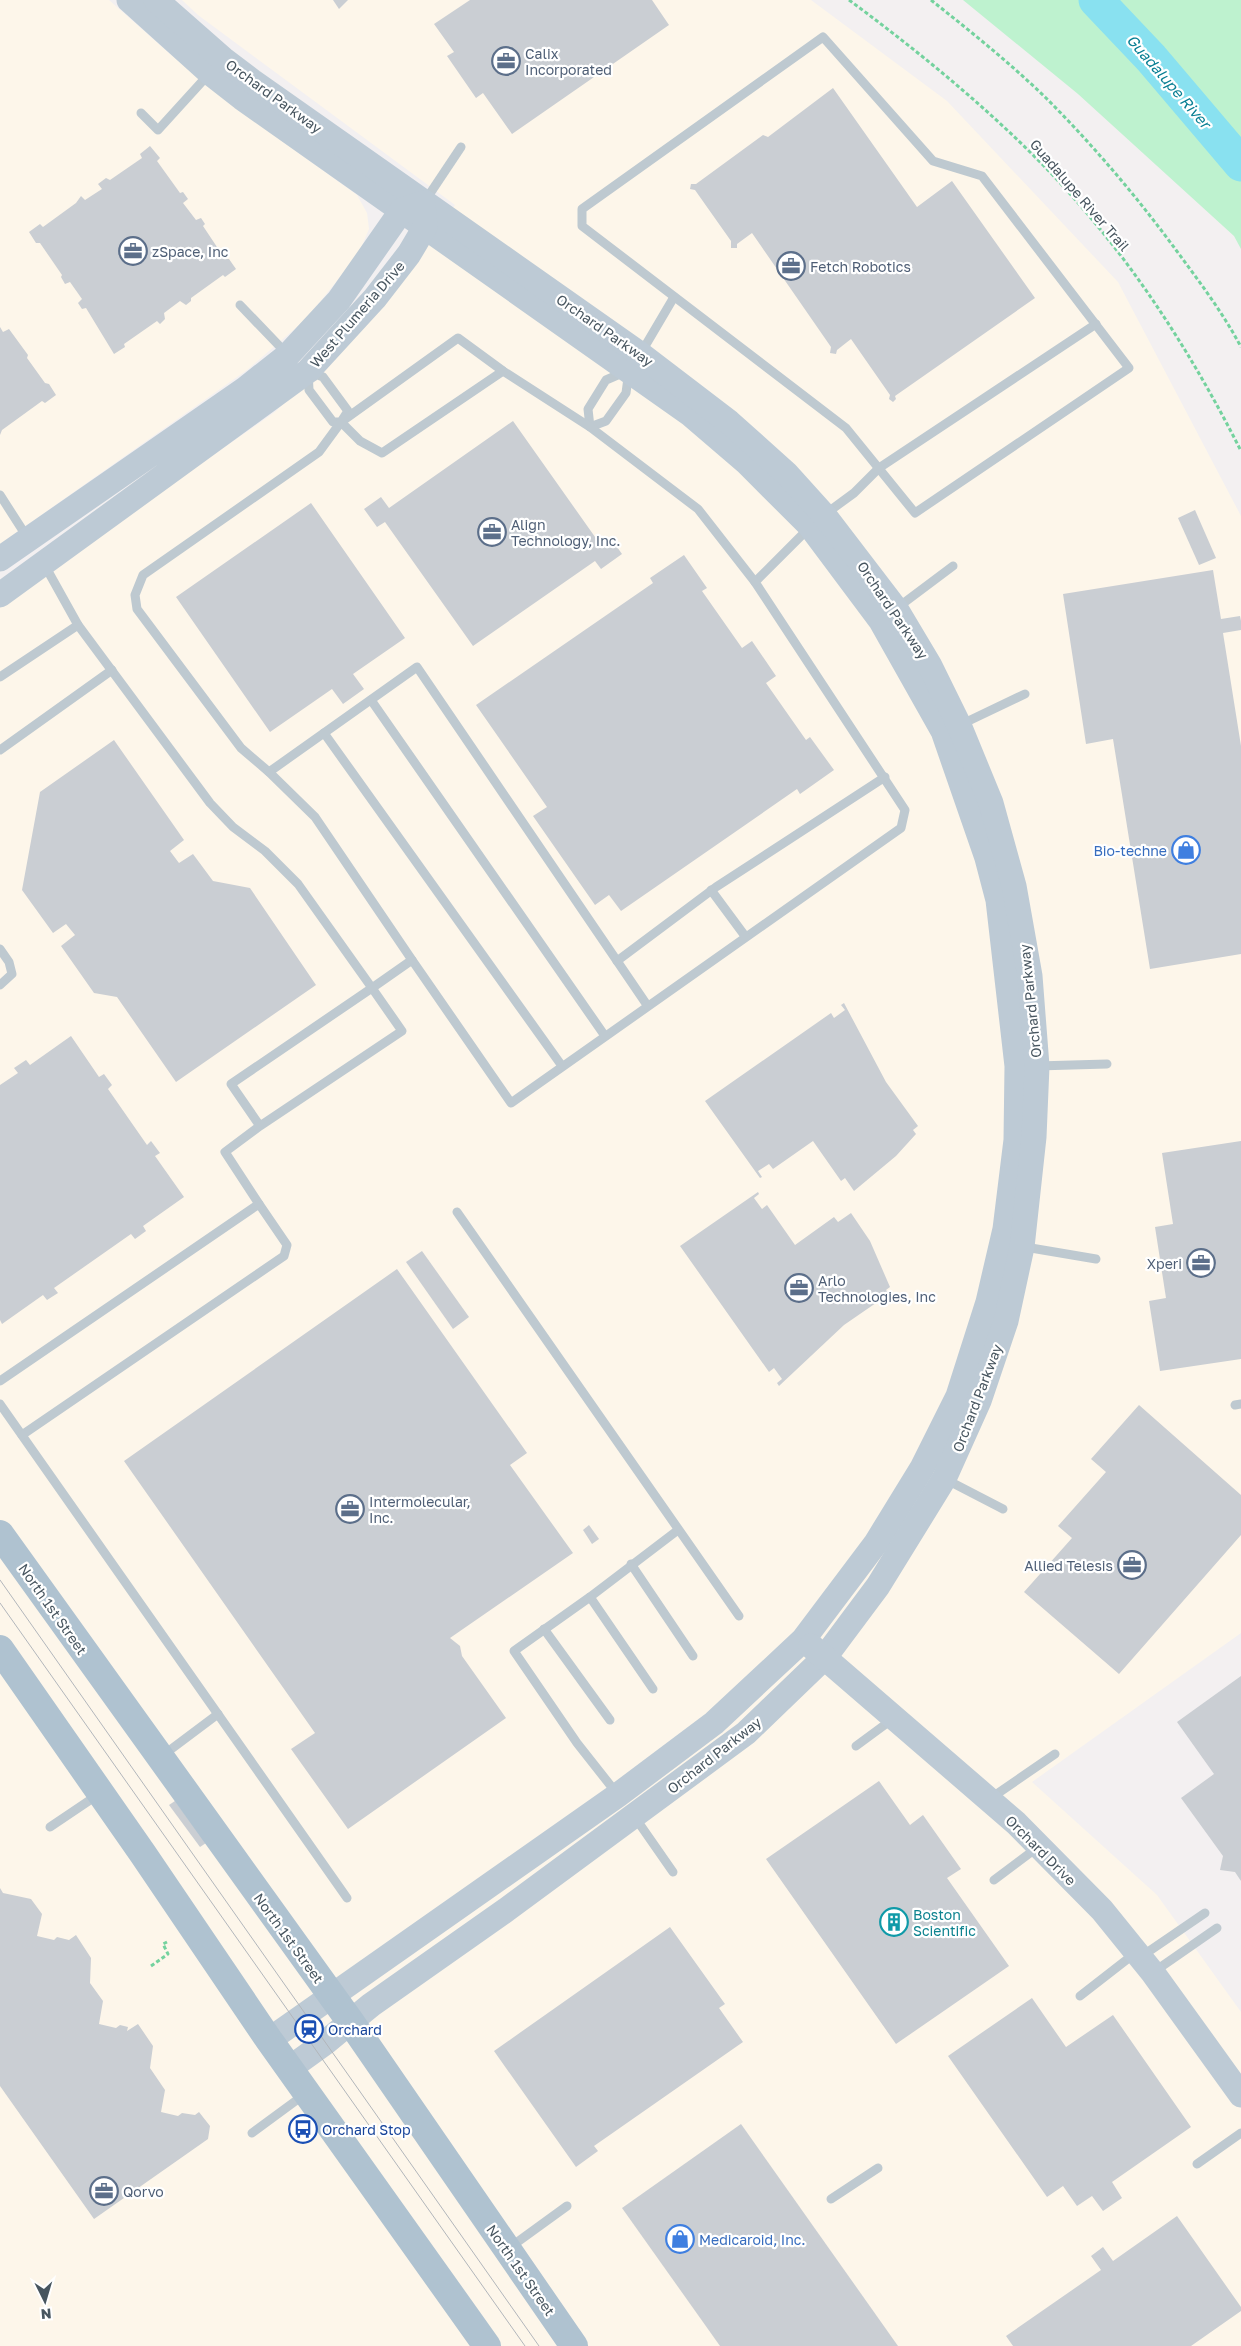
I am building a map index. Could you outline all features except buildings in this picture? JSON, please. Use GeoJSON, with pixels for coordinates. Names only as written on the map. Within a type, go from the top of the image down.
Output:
{"type":"FeatureCollection","features":[{"type":"Feature","properties":{"kind":"main road","name":"Orchard Parkway"},"geometry":{"type":"LineString","coordinates":[[129,0],[412,207],[634,362],[690,414],[817,521],[896,609],[930,666],[951,728]]}},
{"type":"Feature","properties":{"kind":"main road","name":"Orchard Parkway"},"geometry":{"type":"LineString","coordinates":[[156,0],[217,66]]}},
{"type":"Feature","properties":{"kind":"main road"},"geometry":{"type":"LineString","coordinates":[[412,207],[426,227]]}},
{"type":"Feature","properties":{"kind":"main road","name":"West Plumeria Drive"},"geometry":{"type":"LineString","coordinates":[[0,560],[246,389],[288,355],[340,300],[412,207]]}},
{"type":"Feature","properties":{"kind":"main road","name":"Orchard Parkway"},"geometry":{"type":"LineString","coordinates":[[426,227],[634,362]]}},
{"type":"Feature","properties":{"kind":"main road","name":"West Plumeria Drive"},"geometry":{"type":"LineString","coordinates":[[0,595],[308,371],[375,298],[409,254],[426,227]]}},
{"type":"Feature","properties":{"kind":"main road"},"geometry":{"type":"LineString","coordinates":[[288,355],[308,371]]}},
{"type":"Feature","properties":{"kind":"main road","name":"Orchard Parkway"},"geometry":{"type":"LineString","coordinates":[[269,2040],[618,1795],[714,1723],[803,1640],[876,1543],[922,1468],[958,1396],[988,1302],[1005,1229],[1027,1066],[1030,976],[1014,886],[991,804],[951,728],[817,521]]}},
{"type":"Feature","properties":{"kind":"main road"},"geometry":{"type":"LineString","coordinates":[[29,539],[44,564]]}},
{"type":"Feature","properties":{"kind":"main road","name":"Orchard Parkway"},"geometry":{"type":"LineString","coordinates":[[290,2068],[350,2022],[746,1733],[825,1656],[878,1586],[944,1479],[979,1401],[1006,1321],[1022,1247],[1034,1138],[1027,1066]]}},
{"type":"Feature","properties":{"kind":"main road"},"geometry":{"type":"LineString","coordinates":[[1005,1229],[1022,1247]]}},
{"type":"Feature","properties":{"kind":"main road"},"geometry":{"type":"LineString","coordinates":[[922,1468],[944,1479]]}},
{"type":"Feature","properties":{"kind":"main road","name":"North 1st Street"},"geometry":{"type":"LineString","coordinates":[[0,1534],[350,2022],[574,2346]]}},
{"type":"Feature","properties":{"kind":"main road","name":"Orchard Drive"},"geometry":{"type":"LineString","coordinates":[[803,1640],[825,1656],[1016,1823],[1102,1910],[1143,1961],[1241,2095]]}},
{"type":"Feature","properties":{"kind":"main road"},"geometry":{"type":"LineString","coordinates":[[0,1649],[269,2040],[487,2346]]}},
{"type":"Feature","properties":{"kind":"main road"},"geometry":{"type":"LineString","coordinates":[[618,1795],[634,1816]]}},
{"type":"Feature","properties":{"kind":"main road"},"geometry":{"type":"LineString","coordinates":[[489,1886],[506,1910]]}},
{"type":"Feature","properties":{"kind":"lane"},"geometry":{"type":"LineString","coordinates":[[823,37],[933,161],[982,176],[1129,368],[915,513],[846,428],[674,297],[582,226],[582,209],[823,37]]}},
{"type":"Feature","properties":{"kind":"lane"},"geometry":{"type":"LineString","coordinates":[[141,113],[158,130],[217,66]]}},
{"type":"Feature","properties":{"kind":"lane"},"geometry":{"type":"LineString","coordinates":[[412,207],[460,147]]}},
{"type":"Feature","properties":{"kind":"lane"},"geometry":{"type":"LineString","coordinates":[[590,427],[606,421],[626,393],[634,362],[674,297]]}},
{"type":"Feature","properties":{"kind":"lane"},"geometry":{"type":"LineString","coordinates":[[240,305],[288,355]]}},
{"type":"Feature","properties":{"kind":"lane"},"geometry":{"type":"LineString","coordinates":[[755,582],[817,521],[854,493],[878,468],[1096,324]]}},
{"type":"Feature","properties":{"kind":"lane"},"geometry":{"type":"LineString","coordinates":[[308,371],[309,390],[333,422],[341,422],[458,338],[503,371],[590,427],[698,509],[755,582],[905,810],[901,828],[647,1005],[511,1103],[314,817],[269,772],[241,748],[137,609],[136,595],[143,575],[319,452],[341,422],[348,411],[323,376],[308,371]]}},
{"type":"Feature","properties":{"kind":"lane"},"geometry":{"type":"LineString","coordinates":[[590,427],[588,409],[606,380],[634,362]]}},
{"type":"Feature","properties":{"kind":"lane"},"geometry":{"type":"LineString","coordinates":[[341,422],[360,441],[382,453],[503,371]]}},
{"type":"Feature","properties":{"kind":"lane"},"geometry":{"type":"LineString","coordinates":[[0,495],[29,539]]}},
{"type":"Feature","properties":{"kind":"lane"},"geometry":{"type":"LineString","coordinates":[[22,1435],[284,1256],[287,1245],[225,1152],[260,1126],[402,1031],[298,884],[265,851],[233,827],[210,803],[78,625],[44,564]]}},
{"type":"Feature","properties":{"kind":"lane"},"geometry":{"type":"LineString","coordinates":[[896,609],[952,566]]}},
{"type":"Feature","properties":{"kind":"lane"},"geometry":{"type":"LineString","coordinates":[[0,676],[78,625]]}},
{"type":"Feature","properties":{"kind":"lane"},"geometry":{"type":"LineString","coordinates":[[269,772],[417,667],[647,1005]]}},
{"type":"Feature","properties":{"kind":"lane"},"geometry":{"type":"LineString","coordinates":[[0,750],[112,670]]}},
{"type":"Feature","properties":{"kind":"lane"},"geometry":{"type":"LineString","coordinates":[[951,728],[1026,694]]}},
{"type":"Feature","properties":{"kind":"lane"},"geometry":{"type":"LineString","coordinates":[[371,700],[604,1036]]}},
{"type":"Feature","properties":{"kind":"lane"},"geometry":{"type":"LineString","coordinates":[[324,733],[562,1066]]}},
{"type":"Feature","properties":{"kind":"lane"},"geometry":{"type":"LineString","coordinates":[[617,961],[711,890],[885,777]]}},
{"type":"Feature","properties":{"kind":"lane"},"geometry":{"type":"LineString","coordinates":[[711,890],[745,936]]}},
{"type":"Feature","properties":{"kind":"lane"},"geometry":{"type":"LineString","coordinates":[[0,949],[8,962],[12,974],[0,985]]}},
{"type":"Feature","properties":{"kind":"lane"},"geometry":{"type":"LineString","coordinates":[[260,1126],[231,1084],[412,960]]}},
{"type":"Feature","properties":{"kind":"lane"},"geometry":{"type":"LineString","coordinates":[[1027,1066],[1107,1064]]}},
{"type":"Feature","properties":{"kind":"lane"},"geometry":{"type":"LineString","coordinates":[[0,1381],[260,1204]]}},
{"type":"Feature","properties":{"kind":"lane"},"geometry":{"type":"LineString","coordinates":[[457,1212],[739,1616]]}},
{"type":"Feature","properties":{"kind":"lane"},"geometry":{"type":"LineString","coordinates":[[1022,1247],[1096,1259]]}},
{"type":"Feature","properties":{"kind":"lane"},"geometry":{"type":"LineString","coordinates":[[0,1404],[347,1898]]}},
{"type":"Feature","properties":{"kind":"lane"},"geometry":{"type":"LineString","coordinates":[[944,1479],[1003,1509]]}},
{"type":"Feature","properties":{"kind":"lane"},"geometry":{"type":"LineString","coordinates":[[618,1795],[578,1744],[514,1651],[590,1597],[678,1530]]}},
{"type":"Feature","properties":{"kind":"lane"},"geometry":{"type":"LineString","coordinates":[[631,1564],[693,1656]]}},
{"type":"Feature","properties":{"kind":"lane"},"geometry":{"type":"LineString","coordinates":[[590,1597],[652,1689]]}},
{"type":"Feature","properties":{"kind":"lane"},"geometry":{"type":"LineString","coordinates":[[544,1629],[610,1720]]}},
{"type":"Feature","properties":{"kind":"lane"},"geometry":{"type":"LineString","coordinates":[[160,1758],[218,1714]]}},
{"type":"Feature","properties":{"kind":"lane"},"geometry":{"type":"LineString","coordinates":[[856,1746],[894,1718]]}},
{"type":"Feature","properties":{"kind":"lane"},"geometry":{"type":"LineString","coordinates":[[989,1800],[1055,1754]]}},
{"type":"Feature","properties":{"kind":"lane"},"geometry":{"type":"LineString","coordinates":[[50,1827],[100,1793]]}},
{"type":"Feature","properties":{"kind":"lane"},"geometry":{"type":"LineString","coordinates":[[634,1816],[674,1872]]}},
{"type":"Feature","properties":{"kind":"lane"},"geometry":{"type":"LineString","coordinates":[[994,1880],[1039,1846]]}},
{"type":"Feature","properties":{"kind":"lane"},"geometry":{"type":"LineString","coordinates":[[1143,1961],[1205,1912]]}},
{"type":"Feature","properties":{"kind":"lane"},"geometry":{"type":"LineString","coordinates":[[1080,1996],[1143,1961],[1217,1928]]}},
{"type":"Feature","properties":{"kind":"lane"},"geometry":{"type":"LineString","coordinates":[[252,2133],[307,2092]]}},
{"type":"Feature","properties":{"kind":"lane"},"geometry":{"type":"LineString","coordinates":[[1197,2164],[1241,2133]]}},
{"type":"Feature","properties":{"kind":"lane"},"geometry":{"type":"LineString","coordinates":[[831,2199],[878,2168]]}},
{"type":"Feature","properties":{"kind":"lane"},"geometry":{"type":"LineString","coordinates":[[506,2249],[567,2206]]}},
{"type":"Feature","properties":{"kind":"path","name":"Guadalupe River Trail"},"geometry":{"type":"LineString","coordinates":[[849,0],[959,86],[1044,167],[1106,236],[1160,311],[1218,405],[1241,451]]}},
{"type":"Feature","properties":{"kind":"path"},"geometry":{"type":"LineString","coordinates":[[931,0],[977,37],[1046,98],[1144,207],[1189,267],[1231,328],[1241,347]]}},
{"type":"Feature","properties":{"kind":"path"},"geometry":{"type":"LineString","coordinates":[[151,1966],[168,1954],[162,1944],[167,1942]]}},
{"type":"Feature","properties":{"kind":"shaded area"},"geometry":{"type":"Polygon","coordinates":[[[0,0],[109,0],[233,106],[357,195],[367,213],[369,229],[358,255],[305,320],[247,370],[0,544],[0,0]]]}},
{"type":"Feature","properties":{"kind":"shaded area"},"geometry":{"type":"Polygon","coordinates":[[[182,0],[811,0],[947,101],[1118,282],[1241,516],[1241,1633],[1032,1782],[1157,1895],[1241,2012],[1241,2346],[0,2346],[0,604],[275,412],[364,325],[411,269],[455,205],[198,15],[182,0]]]}},
{"type":"Feature","properties":{"kind":"green space"},"geometry":{"type":"Polygon","coordinates":[[[963,0],[1241,0],[1241,249],[1234,236],[1078,94],[963,0]]]}},
{"type":"Feature","properties":{"kind":"waterway","name":"Guadalupe River"},"geometry":{"type":"LineString","coordinates":[[1096,0],[1151,58],[1241,164]]}},
{"type":"Feature","properties":{"kind":"tram line"},"geometry":{"type":"LineString","coordinates":[[0,1580],[539,2346]]}},
{"type":"Feature","properties":{"kind":"tram line"},"geometry":{"type":"LineString","coordinates":[[0,1603],[525,2346]]}},
{"type":"Feature","properties":{"kind":"place","name":"Calix Incorporated"},"geometry":{"type":"Point","coordinates":[506,61]}},
{"type":"Feature","properties":{"kind":"place","name":"zSpace, Inc"},"geometry":{"type":"Point","coordinates":[133,251]}},
{"type":"Feature","properties":{"kind":"place","name":"Fetch Robotics"},"geometry":{"type":"Point","coordinates":[791,266]}},
{"type":"Feature","properties":{"kind":"place","name":"Align Technology, Inc."},"geometry":{"type":"Point","coordinates":[492,532]}},
{"type":"Feature","properties":{"kind":"place","name":"Bio-techne"},"geometry":{"type":"Point","coordinates":[1186,850]}},
{"type":"Feature","properties":{"kind":"place","name":"Xperi"},"geometry":{"type":"Point","coordinates":[1201,1263]}},
{"type":"Feature","properties":{"kind":"place","name":"Arlo Technologies, Inc"},"geometry":{"type":"Point","coordinates":[799,1288]}},
{"type":"Feature","properties":{"kind":"place","name":"Intermolecular, Inc."},"geometry":{"type":"Point","coordinates":[350,1509]}},
{"type":"Feature","properties":{"kind":"place","name":"Allied Telesis"},"geometry":{"type":"Point","coordinates":[1132,1565]}},
{"type":"Feature","properties":{"kind":"place","name":"Boston Scientific"},"geometry":{"type":"Point","coordinates":[894,1922]}},
{"type":"Feature","properties":{"kind":"place","name":"Orchard"},"geometry":{"type":"Point","coordinates":[309,2029]}},
{"type":"Feature","properties":{"kind":"place","name":"Orchard Stop"},"geometry":{"type":"Point","coordinates":[303,2129]}},
{"type":"Feature","properties":{"kind":"place","name":"Qorvo"},"geometry":{"type":"Point","coordinates":[104,2191]}},
{"type":"Feature","properties":{"kind":"place","name":"Medicaroid, Inc."},"geometry":{"type":"Point","coordinates":[680,2239]}}]}
